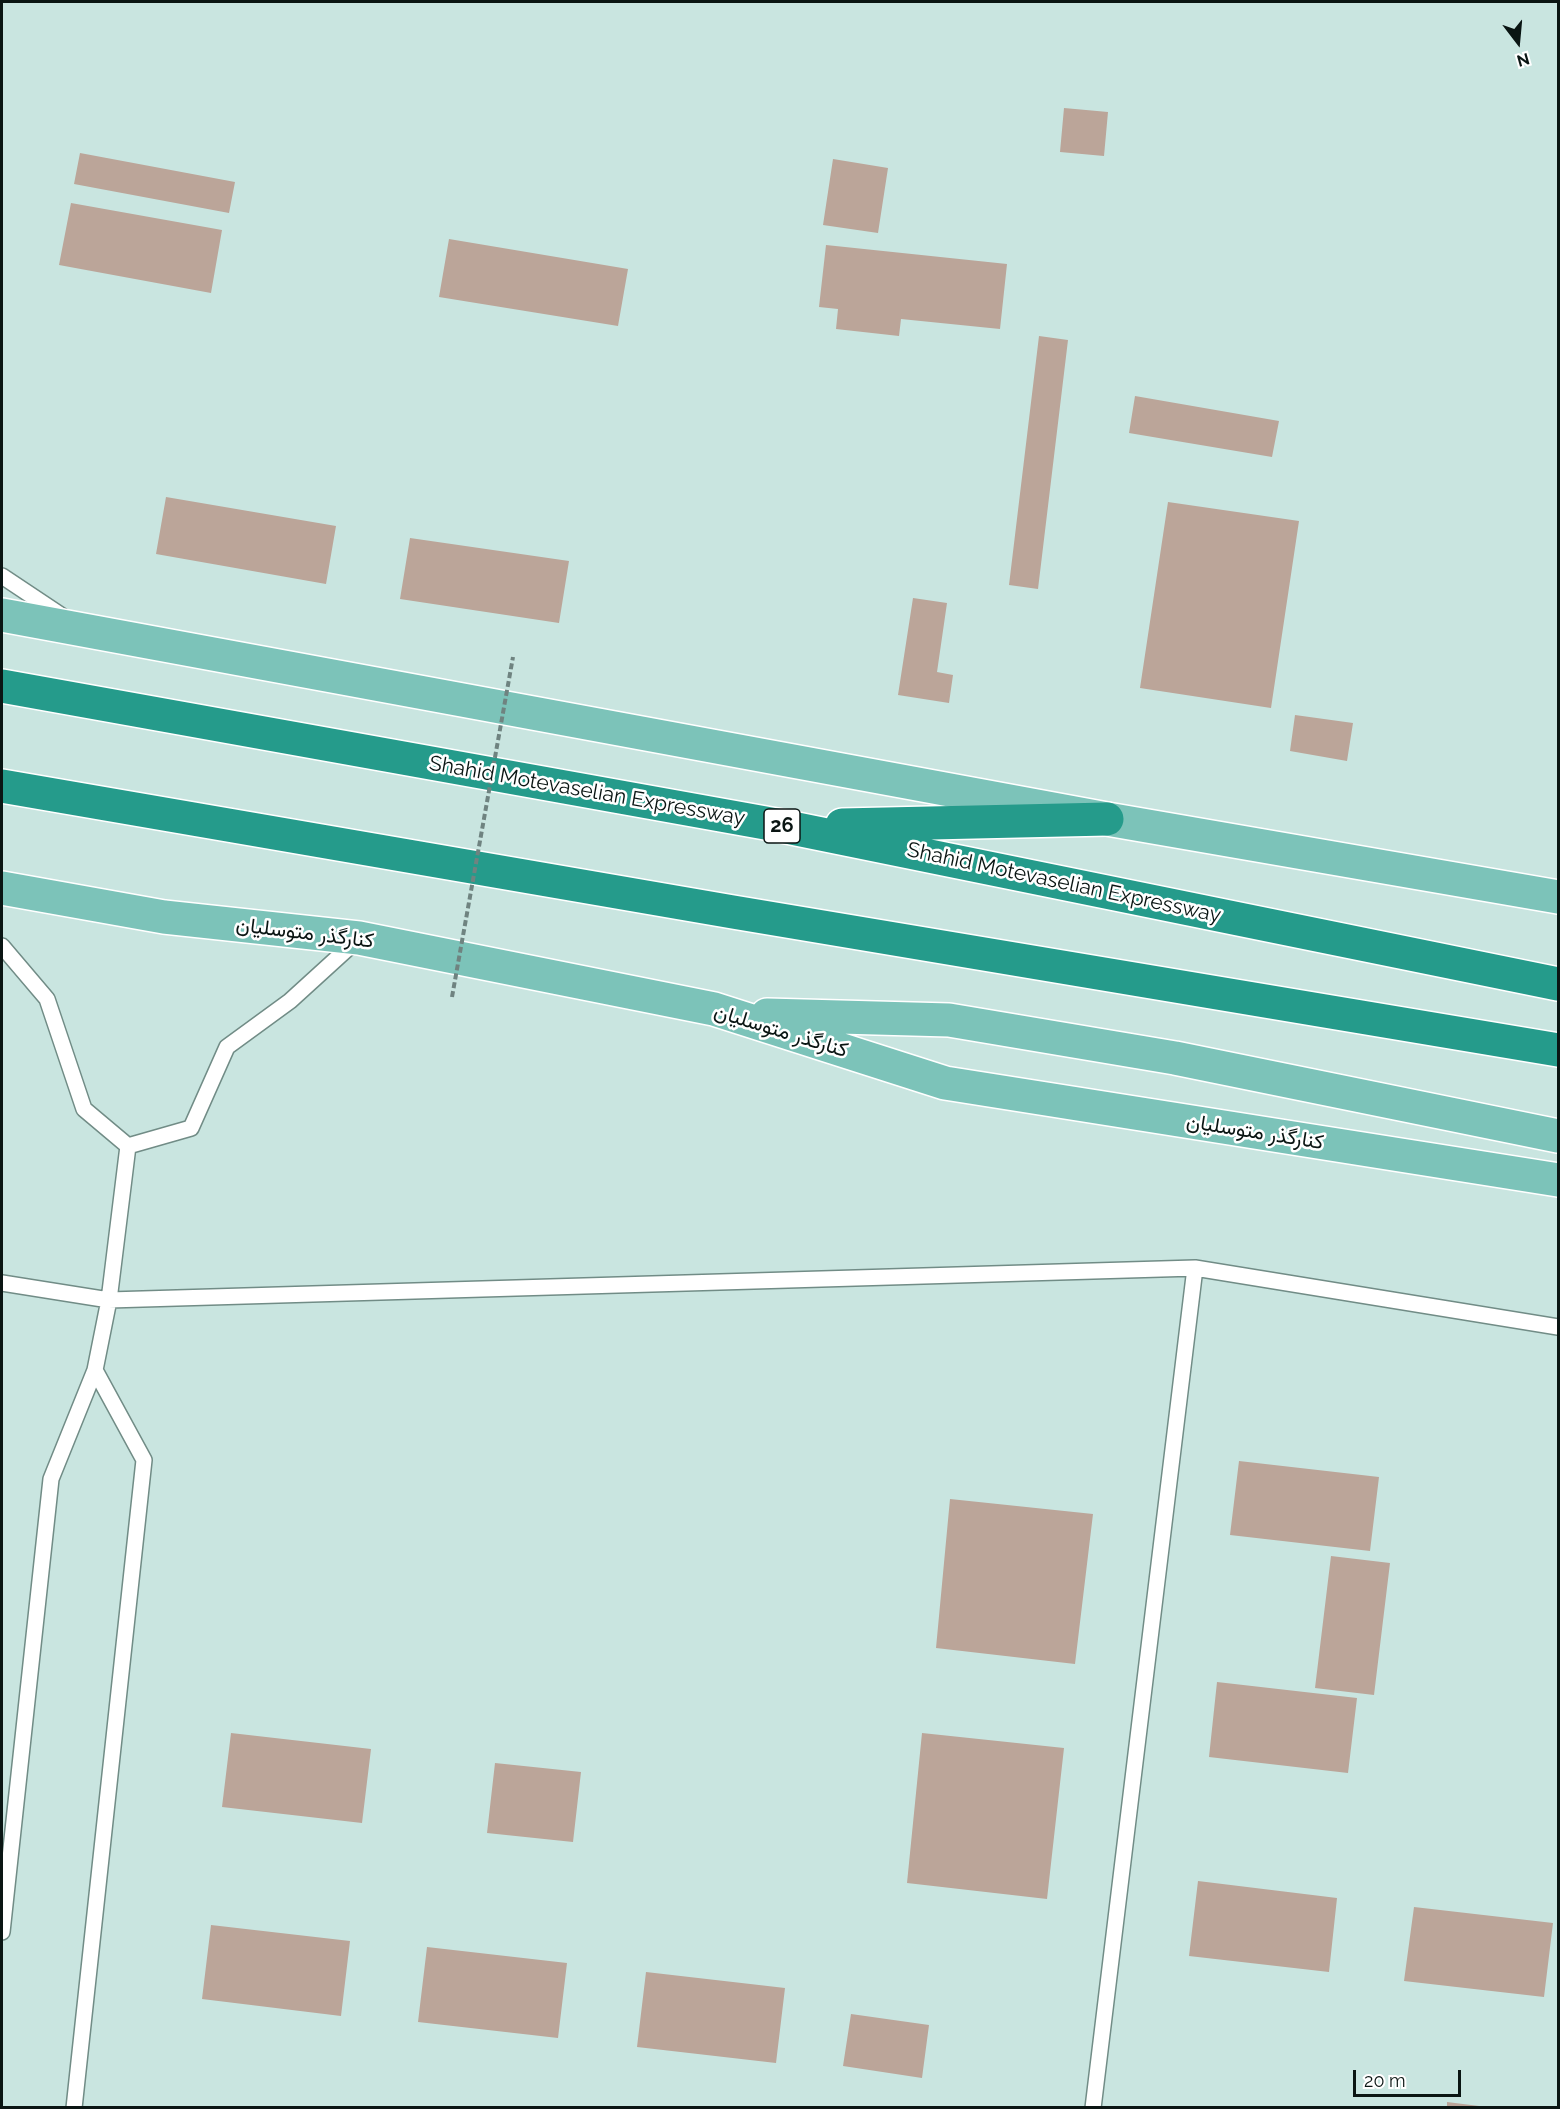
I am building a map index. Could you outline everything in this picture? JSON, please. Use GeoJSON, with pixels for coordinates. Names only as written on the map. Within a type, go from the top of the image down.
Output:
{"type":"FeatureCollection","features":[{"type":"Feature","properties":{"kind":"highway","name":"Shahid Motevaselian Expressway"},"geometry":{"type":"LineString","coordinates":[[2,686],[782,826],[1558,984]]}},
{"type":"Feature","properties":{"kind":"highway"},"geometry":{"type":"LineString","coordinates":[[2,786],[733,912],[1558,1050]]}},
{"type":"Feature","properties":{"kind":"highway"},"geometry":{"type":"LineString","coordinates":[[782,826],[1107,819]]}},
{"type":"Feature","properties":{"kind":"main road"},"geometry":{"type":"LineString","coordinates":[[2,615],[1107,819],[1558,897]]}},
{"type":"Feature","properties":{"kind":"main road","name":"کنارگذر متوسلیان"},"geometry":{"type":"LineString","coordinates":[[2,888],[164,917],[359,938],[714,1009],[945,1083],[1558,1180]]}},
{"type":"Feature","properties":{"kind":"main road"},"geometry":{"type":"LineString","coordinates":[[727,1013],[949,1020],[1175,1058],[1558,1136]]}},
{"type":"Feature","properties":{"kind":"lane"},"geometry":{"type":"LineString","coordinates":[[2,576],[80,628]]}},
{"type":"Feature","properties":{"kind":"lane"},"geometry":{"type":"LineString","coordinates":[[128,1146],[191,1128],[227,1047],[290,1001],[359,938]]}},
{"type":"Feature","properties":{"kind":"lane"},"geometry":{"type":"LineString","coordinates":[[2,946],[47,999],[84,1109],[128,1146]]}},
{"type":"Feature","properties":{"kind":"lane"},"geometry":{"type":"LineString","coordinates":[[2,1932],[51,1479],[95,1371],[109,1300],[128,1146]]}},
{"type":"Feature","properties":{"kind":"lane"},"geometry":{"type":"LineString","coordinates":[[1093,2108],[1195,1268]]}},
{"type":"Feature","properties":{"kind":"lane"},"geometry":{"type":"LineString","coordinates":[[2,1283],[109,1300],[1195,1268],[1558,1327]]}},
{"type":"Feature","properties":{"kind":"lane"},"geometry":{"type":"LineString","coordinates":[[74,2108],[144,1460],[95,1371]]}},
{"type":"Feature","properties":{"kind":"path"},"geometry":{"type":"LineString","coordinates":[[452,997],[513,657]]}},
{"type":"Feature","properties":{"kind":"building"},"geometry":{"type":"Polygon","coordinates":[[[1064,108],[1108,112],[1104,156],[1060,152],[1064,108]]]}},
{"type":"Feature","properties":{"kind":"building"},"geometry":{"type":"Polygon","coordinates":[[[80,153],[235,182],[229,213],[74,184],[80,153]]]}},
{"type":"Feature","properties":{"kind":"building"},"geometry":{"type":"Polygon","coordinates":[[[833,159],[888,168],[878,233],[823,225],[833,159]]]}},
{"type":"Feature","properties":{"kind":"building"},"geometry":{"type":"Polygon","coordinates":[[[71,203],[222,230],[211,293],[59,265],[71,203]]]}},
{"type":"Feature","properties":{"kind":"building"},"geometry":{"type":"Polygon","coordinates":[[[449,239],[628,269],[618,326],[439,297],[449,239]]]}},
{"type":"Feature","properties":{"kind":"building"},"geometry":{"type":"Polygon","coordinates":[[[826,245],[1007,264],[1000,329],[901,319],[899,336],[836,329],[838,309],[819,307],[826,245]]]}},
{"type":"Feature","properties":{"kind":"building"},"geometry":{"type":"Polygon","coordinates":[[[1039,336],[1068,340],[1038,589],[1009,585],[1039,336]]]}},
{"type":"Feature","properties":{"kind":"building"},"geometry":{"type":"Polygon","coordinates":[[[1135,396],[1279,421],[1272,457],[1129,433],[1135,396]]]}},
{"type":"Feature","properties":{"kind":"building"},"geometry":{"type":"Polygon","coordinates":[[[166,497],[336,526],[326,584],[156,554],[166,497]]]}},
{"type":"Feature","properties":{"kind":"building"},"geometry":{"type":"Polygon","coordinates":[[[1168,502],[1299,521],[1271,708],[1140,688],[1168,502]]]}},
{"type":"Feature","properties":{"kind":"building"},"geometry":{"type":"Polygon","coordinates":[[[410,538],[569,561],[559,623],[400,599],[410,538]]]}},
{"type":"Feature","properties":{"kind":"building"},"geometry":{"type":"Polygon","coordinates":[[[913,598],[947,603],[937,672],[953,675],[949,703],[898,695],[913,598]]]}},
{"type":"Feature","properties":{"kind":"building"},"geometry":{"type":"Polygon","coordinates":[[[1295,715],[1353,723],[1347,761],[1290,751],[1295,715]]]}},
{"type":"Feature","properties":{"kind":"building"},"geometry":{"type":"Polygon","coordinates":[[[1239,1461],[1379,1477],[1370,1551],[1230,1535],[1239,1461]]]}},
{"type":"Feature","properties":{"kind":"building"},"geometry":{"type":"Polygon","coordinates":[[[950,1499],[1093,1514],[1075,1664],[936,1648],[950,1499]]]}},
{"type":"Feature","properties":{"kind":"building"},"geometry":{"type":"Polygon","coordinates":[[[1331,1556],[1390,1563],[1374,1695],[1315,1688],[1331,1556]]]}},
{"type":"Feature","properties":{"kind":"building"},"geometry":{"type":"Polygon","coordinates":[[[1217,1682],[1357,1698],[1348,1773],[1209,1757],[1217,1682]]]}},
{"type":"Feature","properties":{"kind":"building"},"geometry":{"type":"Polygon","coordinates":[[[231,1733],[371,1749],[362,1823],[222,1807],[231,1733]]]}},
{"type":"Feature","properties":{"kind":"building"},"geometry":{"type":"Polygon","coordinates":[[[922,1733],[1064,1748],[1047,1899],[907,1883],[922,1733]]]}},
{"type":"Feature","properties":{"kind":"building"},"geometry":{"type":"Polygon","coordinates":[[[495,1763],[581,1772],[573,1842],[487,1833],[495,1763]]]}},
{"type":"Feature","properties":{"kind":"building"},"geometry":{"type":"Polygon","coordinates":[[[1198,1881],[1337,1898],[1329,1972],[1189,1956],[1198,1881]]]}},
{"type":"Feature","properties":{"kind":"building"},"geometry":{"type":"Polygon","coordinates":[[[1414,1907],[1553,1923],[1544,1997],[1404,1981],[1414,1907]]]}},
{"type":"Feature","properties":{"kind":"building"},"geometry":{"type":"Polygon","coordinates":[[[211,1925],[350,1941],[341,2016],[202,1999],[211,1925]]]}},
{"type":"Feature","properties":{"kind":"building"},"geometry":{"type":"Polygon","coordinates":[[[427,1947],[567,1963],[558,2038],[418,2022],[427,1947]]]}},
{"type":"Feature","properties":{"kind":"building"},"geometry":{"type":"Polygon","coordinates":[[[646,1972],[785,1988],[776,2063],[637,2047],[646,1972]]]}},
{"type":"Feature","properties":{"kind":"building"},"geometry":{"type":"Polygon","coordinates":[[[851,2014],[929,2025],[922,2078],[843,2066],[851,2014]]]}},
{"type":"Feature","properties":{"kind":"building"},"geometry":{"type":"Polygon","coordinates":[[[1447,2102],[1479,2106],[1479,2108],[1447,2108],[1447,2102]]]}}]}
